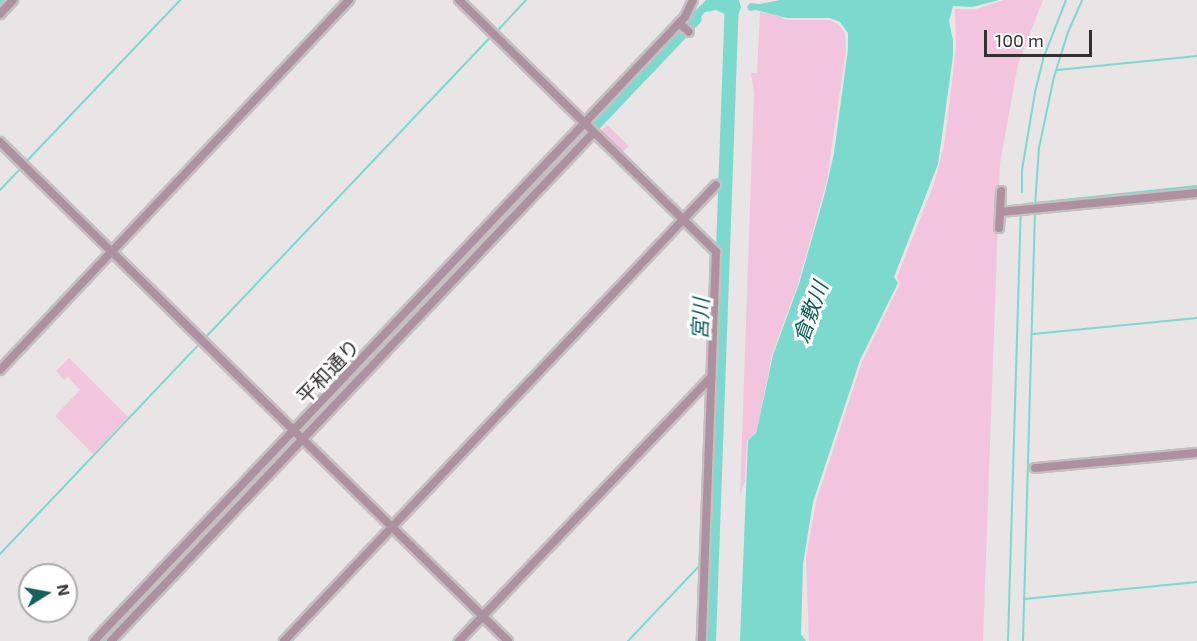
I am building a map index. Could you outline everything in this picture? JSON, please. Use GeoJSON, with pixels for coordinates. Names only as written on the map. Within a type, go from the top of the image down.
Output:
{"type":"FeatureCollection","features":[{"type":"Feature","properties":{"kind":"street"},"geometry":{"type":"LineString","coordinates":[[0,14],[13,0]]}},
{"type":"Feature","properties":{"kind":"street"},"geometry":{"type":"LineString","coordinates":[[0,370],[113,254],[349,0]]}},
{"type":"Feature","properties":{"kind":"street"},"geometry":{"type":"LineString","coordinates":[[459,0],[716,252],[702,641]]}},
{"type":"Feature","properties":{"kind":"street"},"geometry":{"type":"LineString","coordinates":[[111,641],[302,439],[589,128],[680,24],[693,0]]}},
{"type":"Feature","properties":{"kind":"street"},"geometry":{"type":"LineString","coordinates":[[680,24],[688,32]]}},
{"type":"Feature","properties":{"kind":"street","name":"平和通り"},"geometry":{"type":"LineString","coordinates":[[94,641],[589,128]]}},
{"type":"Feature","properties":{"kind":"street"},"geometry":{"type":"LineString","coordinates":[[0,142],[508,641]]}},
{"type":"Feature","properties":{"kind":"street"},"geometry":{"type":"LineString","coordinates":[[284,641],[390,525],[681,218],[716,185]]}},
{"type":"Feature","properties":{"kind":"street"},"geometry":{"type":"LineString","coordinates":[[999,228],[1000,191]]}},
{"type":"Feature","properties":{"kind":"street"},"geometry":{"type":"LineString","coordinates":[[1000,212],[1197,193]]}},
{"type":"Feature","properties":{"kind":"street"},"geometry":{"type":"LineString","coordinates":[[459,641],[481,615],[711,374]]}},
{"type":"Feature","properties":{"kind":"street"},"geometry":{"type":"LineString","coordinates":[[1035,468],[1197,453]]}},
{"type":"Feature","properties":{"kind":"shaded area"},"geometry":{"type":"Polygon","coordinates":[[[1004,0],[1043,0],[1018,64],[1000,163],[983,641],[809,641],[806,558],[816,502],[862,362],[900,284],[897,277],[934,184],[944,146],[953,74],[956,47],[955,9],[976,9],[1004,0]]]}},
{"type":"Feature","properties":{"kind":"shaded area"},"geometry":{"type":"Polygon","coordinates":[[[760,12],[778,15],[786,20],[830,20],[838,24],[845,33],[846,50],[827,180],[798,284],[772,354],[758,425],[755,433],[747,440],[745,480],[740,496],[754,92],[751,73],[757,73],[760,12]]]}},
{"type":"Feature","properties":{"kind":"shaded area"},"geometry":{"type":"Polygon","coordinates":[[[607,125],[629,146],[620,155],[598,134],[607,125]]]}},
{"type":"Feature","properties":{"kind":"shaded area"},"geometry":{"type":"Polygon","coordinates":[[[69,358],[128,417],[93,454],[55,416],[80,390],[68,377],[64,380],[56,371],[69,358]]]}},
{"type":"Feature","properties":{"kind":"water"},"geometry":{"type":"Polygon","coordinates":[[[706,0],[739,0],[741,7],[737,19],[727,20],[725,14],[716,10],[705,12],[690,29],[683,23],[706,0]]]}},
{"type":"Feature","properties":{"kind":"water","name":"倉敷川"},"geometry":{"type":"Polygon","coordinates":[[[781,0],[999,0],[972,7],[953,6],[949,21],[953,40],[953,56],[938,164],[894,277],[898,283],[860,360],[813,502],[803,564],[801,634],[806,641],[740,641],[748,440],[756,433],[773,355],[799,284],[825,193],[834,153],[848,49],[848,33],[840,22],[830,18],[787,18],[756,10],[749,11],[747,7],[750,3],[760,4],[781,0]]]}},
{"type":"Feature","properties":{"kind":"waterway"},"geometry":{"type":"LineString","coordinates":[[25,163],[180,0]]}},
{"type":"Feature","properties":{"kind":"waterway"},"geometry":{"type":"LineString","coordinates":[[163,203],[355,0]]}},
{"type":"Feature","properties":{"kind":"waterway"},"geometry":{"type":"LineString","coordinates":[[497,31],[526,0]]}},
{"type":"Feature","properties":{"kind":"waterway","name":"宮川"},"geometry":{"type":"LineString","coordinates":[[709,641],[732,0]]}},
{"type":"Feature","properties":{"kind":"waterway"},"geometry":{"type":"LineString","coordinates":[[1022,192],[1022,170],[1035,92],[1043,59],[1066,0]]}},
{"type":"Feature","properties":{"kind":"waterway"},"geometry":{"type":"LineString","coordinates":[[1035,206],[1039,148],[1054,77],[1068,32],[1082,0]]}},
{"type":"Feature","properties":{"kind":"waterway"},"geometry":{"type":"LineString","coordinates":[[103,641],[695,18]]}},
{"type":"Feature","properties":{"kind":"waterway"},"geometry":{"type":"LineString","coordinates":[[204,339],[492,36]]}},
{"type":"Feature","properties":{"kind":"waterway"},"geometry":{"type":"LineString","coordinates":[[1057,70],[1197,56]]}},
{"type":"Feature","properties":{"kind":"waterway"},"geometry":{"type":"LineString","coordinates":[[0,190],[21,168]]}},
{"type":"Feature","properties":{"kind":"waterway"},"geometry":{"type":"LineString","coordinates":[[683,215],[714,181],[727,175]]}},
{"type":"Feature","properties":{"kind":"waterway"},"geometry":{"type":"LineString","coordinates":[[1025,204],[1197,186]]}},
{"type":"Feature","properties":{"kind":"waterway"},"geometry":{"type":"LineString","coordinates":[[1008,641],[1021,212]]}},
{"type":"Feature","properties":{"kind":"waterway"},"geometry":{"type":"LineString","coordinates":[[1023,641],[1035,212]]}},
{"type":"Feature","properties":{"kind":"waterway"},"geometry":{"type":"LineString","coordinates":[[522,385],[679,219]]}},
{"type":"Feature","properties":{"kind":"waterway"},"geometry":{"type":"LineString","coordinates":[[1033,334],[1197,318]]}},
{"type":"Feature","properties":{"kind":"waterway"},"geometry":{"type":"LineString","coordinates":[[0,554],[200,343]]}},
{"type":"Feature","properties":{"kind":"waterway"},"geometry":{"type":"LineString","coordinates":[[482,611],[708,375]]}},
{"type":"Feature","properties":{"kind":"waterway"},"geometry":{"type":"LineString","coordinates":[[1173,451],[1197,449]]}},
{"type":"Feature","properties":{"kind":"waterway"},"geometry":{"type":"LineString","coordinates":[[628,641],[702,563]]}},
{"type":"Feature","properties":{"kind":"waterway"},"geometry":{"type":"LineString","coordinates":[[1024,599],[1197,582]]}},
{"type":"Feature","properties":{"kind":"waterway"},"geometry":{"type":"LineString","coordinates":[[453,641],[478,615]]}}]}
